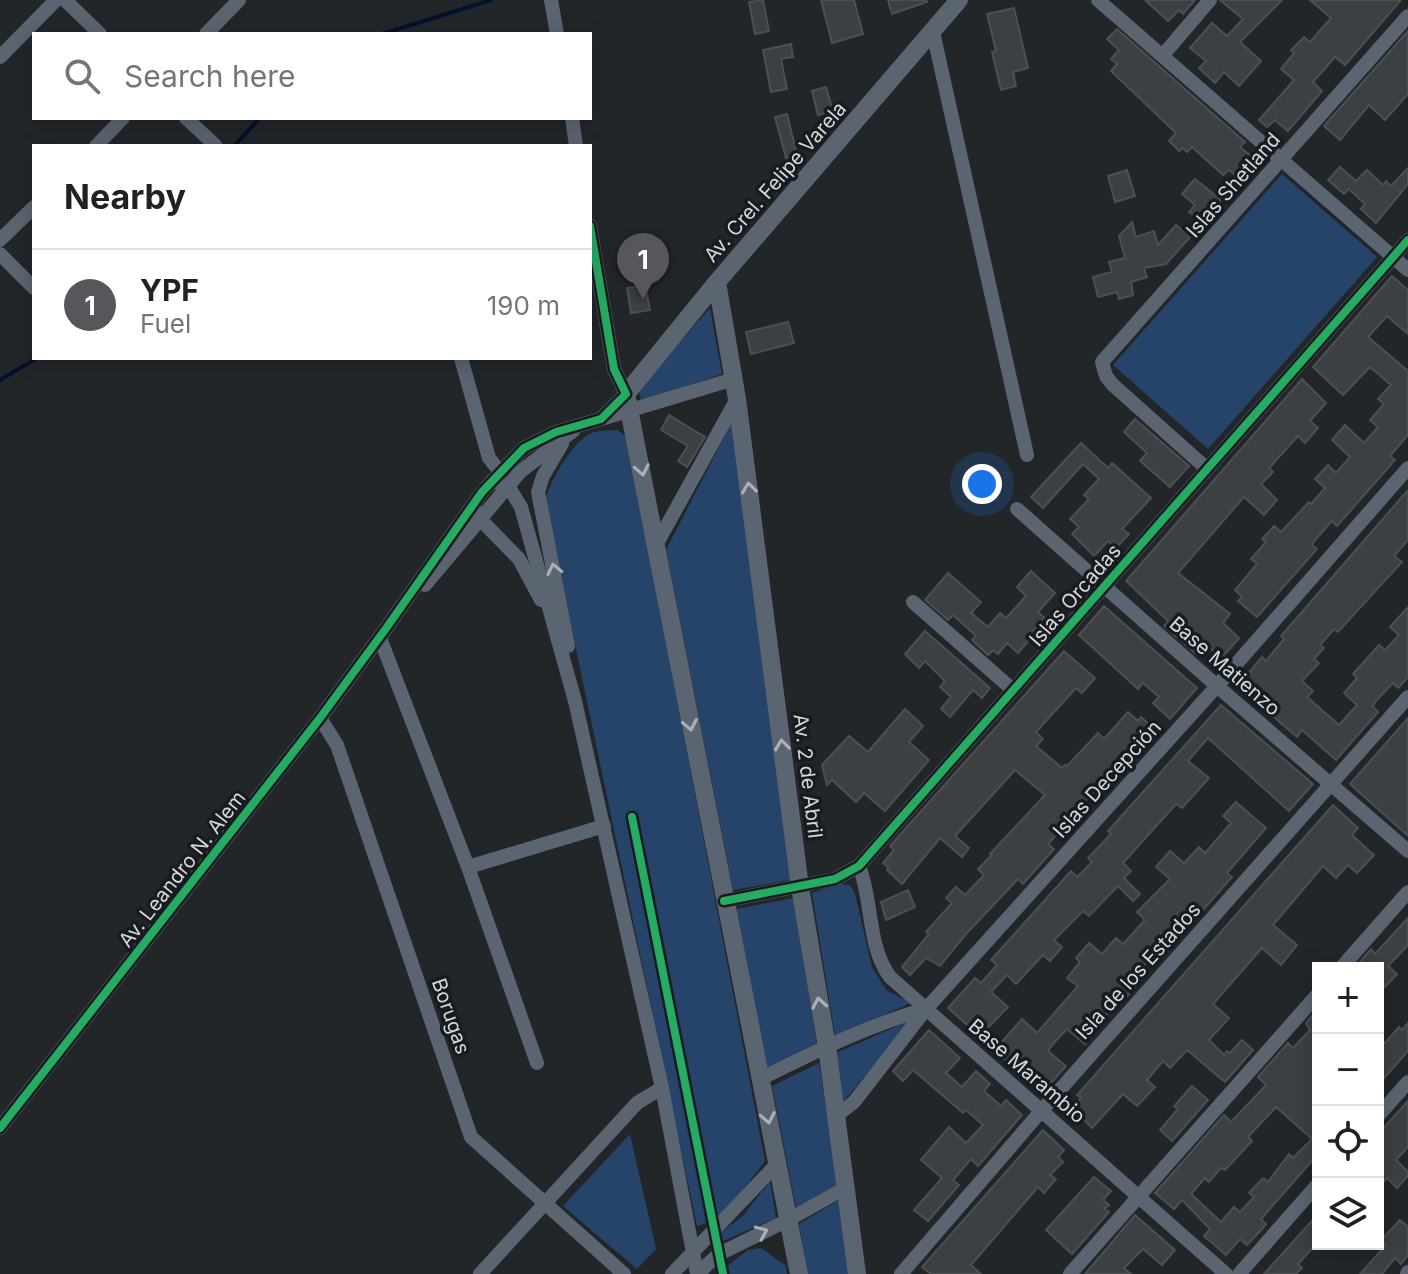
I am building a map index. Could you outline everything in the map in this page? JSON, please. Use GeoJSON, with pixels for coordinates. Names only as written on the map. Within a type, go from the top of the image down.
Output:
{"type":"FeatureCollection","features":[{"type":"Feature","properties":{"kind":"main road","name":"Av. Crel. Felipe Varela"},"geometry":{"type":"LineString","coordinates":[[628,402],[717,282],[959,0]]}},
{"type":"Feature","properties":{"kind":"main road","name":"Av. 2 de Abril"},"geometry":{"type":"LineString","coordinates":[[717,282],[737,399],[800,887],[827,1047],[857,1274]]}},
{"type":"Feature","properties":{"kind":"main road"},"geometry":{"type":"LineString","coordinates":[[628,402],[799,1274]]}},
{"type":"Feature","properties":{"kind":"street"},"geometry":{"type":"LineString","coordinates":[[0,57],[56,0]]}},
{"type":"Feature","properties":{"kind":"street"},"geometry":{"type":"LineString","coordinates":[[65,0],[98,32]]}},
{"type":"Feature","properties":{"kind":"street"},"geometry":{"type":"LineString","coordinates":[[208,32],[239,0]]}},
{"type":"Feature","properties":{"kind":"street"},"geometry":{"type":"LineString","coordinates":[[551,0],[557,32]]}},
{"type":"Feature","properties":{"kind":"street"},"geometry":{"type":"LineString","coordinates":[[1098,0],[1408,270]]}},
{"type":"Feature","properties":{"kind":"street"},"geometry":{"type":"LineString","coordinates":[[1163,55],[1210,0]]}},
{"type":"Feature","properties":{"kind":"street","name":"Islas Shetland"},"geometry":{"type":"LineString","coordinates":[[1206,468],[1112,384],[1102,362],[1408,16]]}},
{"type":"Feature","properties":{"kind":"street"},"geometry":{"type":"LineString","coordinates":[[933,32],[1027,455]]}},
{"type":"Feature","properties":{"kind":"street"},"geometry":{"type":"LineString","coordinates":[[98,144],[121,120]]}},
{"type":"Feature","properties":{"kind":"street"},"geometry":{"type":"LineString","coordinates":[[188,120],[214,144]]}},
{"type":"Feature","properties":{"kind":"street"},"geometry":{"type":"LineString","coordinates":[[572,120],[576,144]]}},
{"type":"Feature","properties":{"kind":"street"},"geometry":{"type":"LineString","coordinates":[[0,240],[32,209]]}},
{"type":"Feature","properties":{"kind":"street"},"geometry":{"type":"LineString","coordinates":[[592,238],[614,369],[628,402]]}},
{"type":"Feature","properties":{"kind":"street","name":"Islas Orcadas"},"geometry":{"type":"LineString","coordinates":[[724,901],[835,879],[859,866],[1408,240]]}},
{"type":"Feature","properties":{"kind":"street"},"geometry":{"type":"LineString","coordinates":[[0,254],[32,286]]}},
{"type":"Feature","properties":{"kind":"street"},"geometry":{"type":"LineString","coordinates":[[462,360],[489,458],[492,481],[476,510],[480,519],[519,559],[537,590],[574,695]]}},
{"type":"Feature","properties":{"kind":"street"},"geometry":{"type":"LineString","coordinates":[[384,632],[492,481],[537,439],[601,419],[628,402],[734,379]]}},
{"type":"Feature","properties":{"kind":"street"},"geometry":{"type":"LineString","coordinates":[[656,545],[737,399]]}},
{"type":"Feature","properties":{"kind":"street"},"geometry":{"type":"LineString","coordinates":[[384,632],[508,486],[534,460],[582,425]]}},
{"type":"Feature","properties":{"kind":"street"},"geometry":{"type":"LineString","coordinates":[[567,436],[550,461],[538,492],[566,627],[570,656],[568,674]]}},
{"type":"Feature","properties":{"kind":"street","name":"Islas Decepción"},"geometry":{"type":"LineString","coordinates":[[836,1116],[854,1102],[926,1009],[1217,686],[1408,468]]}},
{"type":"Feature","properties":{"kind":"street"},"geometry":{"type":"LineString","coordinates":[[492,481],[508,486],[521,507],[574,695],[662,1088],[697,1274]]}},
{"type":"Feature","properties":{"kind":"street","name":"Base Matienzo"},"geometry":{"type":"LineString","coordinates":[[1017,509],[1408,851]]}},
{"type":"Feature","properties":{"kind":"street"},"geometry":{"type":"LineString","coordinates":[[913,602],[1013,690]]}},
{"type":"Feature","properties":{"kind":"street"},"geometry":{"type":"LineString","coordinates":[[384,632],[537,1063]]}},
{"type":"Feature","properties":{"kind":"street","name":"Av. Leandro N. Alem"},"geometry":{"type":"LineString","coordinates":[[0,1128],[384,632]]}},
{"type":"Feature","properties":{"kind":"street","name":"Isla de los Estados"},"geometry":{"type":"LineString","coordinates":[[901,1274],[1408,697]]}},
{"type":"Feature","properties":{"kind":"street","name":"Borugas"},"geometry":{"type":"LineString","coordinates":[[320,718],[337,745],[471,1137],[624,1274]]}},
{"type":"Feature","properties":{"kind":"street"},"geometry":{"type":"LineString","coordinates":[[468,867],[604,826]]}},
{"type":"Feature","properties":{"kind":"street","name":"Base Marambio"},"geometry":{"type":"LineString","coordinates":[[859,866],[866,885],[878,955],[890,977],[1226,1274]]}},
{"type":"Feature","properties":{"kind":"street"},"geometry":{"type":"LineString","coordinates":[[1346,962],[1408,892]]}},
{"type":"Feature","properties":{"kind":"street"},"geometry":{"type":"LineString","coordinates":[[1070,1274],[1312,1001]]}},
{"type":"Feature","properties":{"kind":"street"},"geometry":{"type":"LineString","coordinates":[[760,1079],[827,1047],[926,1009]]}},
{"type":"Feature","properties":{"kind":"street"},"geometry":{"type":"LineString","coordinates":[[1384,1109],[1408,1082]]}},
{"type":"Feature","properties":{"kind":"street"},"geometry":{"type":"LineString","coordinates":[[480,1274],[637,1103],[662,1088]]}},
{"type":"Feature","properties":{"kind":"street"},"geometry":{"type":"LineString","coordinates":[[672,1274],[777,1164]]}},
{"type":"Feature","properties":{"kind":"street"},"geometry":{"type":"LineString","coordinates":[[697,1274],[719,1254],[847,1187]]}},
{"type":"Feature","properties":{"kind":"street"},"geometry":{"type":"LineString","coordinates":[[1239,1274],[1312,1191]]}},
{"type":"Feature","properties":{"kind":"shaded area"},"geometry":{"type":"Polygon","coordinates":[[[1282,174],[1377,257],[1208,449],[1113,365],[1282,174]]]}},
{"type":"Feature","properties":{"kind":"shaded area"},"geometry":{"type":"Polygon","coordinates":[[[710,308],[722,374],[641,402],[639,388],[710,308]]]}},
{"type":"Feature","properties":{"kind":"shaded area"},"geometry":{"type":"Polygon","coordinates":[[[734,418],[791,880],[733,890],[666,550],[734,418]]]}},
{"type":"Feature","properties":{"kind":"shaded area"},"geometry":{"type":"Polygon","coordinates":[[[617,430],[627,437],[765,1161],[726,1209],[707,1223],[697,1226],[545,501],[557,473],[576,445],[591,433],[617,430]]]}},
{"type":"Feature","properties":{"kind":"shaded area"},"geometry":{"type":"Polygon","coordinates":[[[839,884],[850,885],[855,894],[872,967],[886,990],[911,1003],[835,1036],[812,893],[839,884]]]}},
{"type":"Feature","properties":{"kind":"shaded area"},"geometry":{"type":"Polygon","coordinates":[[[794,898],[817,1045],[767,1068],[736,909],[794,898]]]}},
{"type":"Feature","properties":{"kind":"shaded area"},"geometry":{"type":"Polygon","coordinates":[[[911,1020],[909,1023],[843,1102],[836,1053],[911,1020]]]}},
{"type":"Feature","properties":{"kind":"shaded area"},"geometry":{"type":"Polygon","coordinates":[[[819,1063],[838,1184],[796,1208],[772,1086],[819,1063]]]}},
{"type":"Feature","properties":{"kind":"shaded area"},"geometry":{"type":"Polygon","coordinates":[[[630,1134],[656,1249],[637,1269],[563,1206],[630,1134]]]}},
{"type":"Feature","properties":{"kind":"shaded area"},"geometry":{"type":"Polygon","coordinates":[[[770,1181],[776,1218],[714,1245],[712,1239],[743,1216],[770,1181]]]}},
{"type":"Feature","properties":{"kind":"shaded area"},"geometry":{"type":"Polygon","coordinates":[[[839,1200],[850,1274],[808,1274],[799,1224],[839,1200]]]}},
{"type":"Feature","properties":{"kind":"shaded area"},"geometry":{"type":"Polygon","coordinates":[[[761,1248],[786,1266],[787,1274],[717,1274],[748,1250],[761,1248]]]}},
{"type":"Feature","properties":{"kind":"building"},"geometry":{"type":"Polygon","coordinates":[[[763,0],[769,31],[755,34],[749,2],[763,0]]]}},
{"type":"Feature","properties":{"kind":"building"},"geometry":{"type":"Polygon","coordinates":[[[821,0],[854,0],[863,34],[832,43],[821,0]]]}},
{"type":"Feature","properties":{"kind":"building"},"geometry":{"type":"Polygon","coordinates":[[[888,0],[926,0],[927,2],[892,14],[888,0]]]}},
{"type":"Feature","properties":{"kind":"building"},"geometry":{"type":"Polygon","coordinates":[[[1145,0],[1195,0],[1183,14],[1179,10],[1168,21],[1145,0]]]}},
{"type":"Feature","properties":{"kind":"building"},"geometry":{"type":"Polygon","coordinates":[[[1220,0],[1282,0],[1240,42],[1261,61],[1239,86],[1224,72],[1215,83],[1199,68],[1206,61],[1190,48],[1212,23],[1227,36],[1243,19],[1220,0]]]}},
{"type":"Feature","properties":{"kind":"building"},"geometry":{"type":"Polygon","coordinates":[[[1310,0],[1401,0],[1345,65],[1335,57],[1313,82],[1322,91],[1288,131],[1275,120],[1267,127],[1259,120],[1294,80],[1281,69],[1294,53],[1291,50],[1304,37],[1310,42],[1331,18],[1310,0]]]}},
{"type":"Feature","properties":{"kind":"building"},"geometry":{"type":"Polygon","coordinates":[[[1014,8],[1028,68],[1013,72],[1016,86],[1001,90],[987,14],[1014,8]]]}},
{"type":"Feature","properties":{"kind":"building"},"geometry":{"type":"Polygon","coordinates":[[[1117,29],[1245,142],[1240,147],[1256,160],[1240,179],[1229,170],[1223,175],[1192,147],[1187,152],[1183,148],[1179,151],[1169,141],[1176,133],[1111,71],[1117,64],[1111,59],[1119,50],[1107,39],[1117,29]]]}},
{"type":"Feature","properties":{"kind":"building"},"geometry":{"type":"Polygon","coordinates":[[[1408,31],[1408,94],[1385,120],[1369,105],[1340,140],[1324,126],[1408,31]]]}},
{"type":"Feature","properties":{"kind":"building"},"geometry":{"type":"Polygon","coordinates":[[[791,44],[793,57],[781,59],[787,89],[771,92],[763,50],[791,44]]]}},
{"type":"Feature","properties":{"kind":"building"},"geometry":{"type":"Polygon","coordinates":[[[826,87],[833,111],[818,115],[812,91],[826,87]]]}},
{"type":"Feature","properties":{"kind":"building"},"geometry":{"type":"Polygon","coordinates":[[[787,114],[797,155],[786,158],[775,117],[787,114]]]}},
{"type":"Feature","properties":{"kind":"building"},"geometry":{"type":"Polygon","coordinates":[[[1340,167],[1356,181],[1367,170],[1383,185],[1386,181],[1391,186],[1408,168],[1408,184],[1376,223],[1361,209],[1365,204],[1349,189],[1344,194],[1328,180],[1340,167]]]}},
{"type":"Feature","properties":{"kind":"building"},"geometry":{"type":"Polygon","coordinates":[[[1127,170],[1135,196],[1115,202],[1108,176],[1127,170]]]}},
{"type":"Feature","properties":{"kind":"building"},"geometry":{"type":"Polygon","coordinates":[[[1195,179],[1221,200],[1203,222],[1189,212],[1195,205],[1182,194],[1195,179]]]}},
{"type":"Feature","properties":{"kind":"building"},"geometry":{"type":"Polygon","coordinates":[[[1132,222],[1136,237],[1154,231],[1158,245],[1176,225],[1190,237],[1166,264],[1144,268],[1147,277],[1131,282],[1133,295],[1119,299],[1117,292],[1098,297],[1093,277],[1112,272],[1109,262],[1125,258],[1119,236],[1132,222]]]}},
{"type":"Feature","properties":{"kind":"building"},"geometry":{"type":"Polygon","coordinates":[[[1392,276],[1408,290],[1408,334],[1387,316],[1368,337],[1408,371],[1408,435],[1390,456],[1395,460],[1337,526],[1332,521],[1315,540],[1312,545],[1317,549],[1257,617],[1238,601],[1242,597],[1235,590],[1257,564],[1251,559],[1266,542],[1262,539],[1274,526],[1281,532],[1309,502],[1311,504],[1325,488],[1315,479],[1328,465],[1336,473],[1350,457],[1332,440],[1345,425],[1364,443],[1378,427],[1370,420],[1384,404],[1378,399],[1391,385],[1370,367],[1343,395],[1313,367],[1392,276]]]}},
{"type":"Feature","properties":{"kind":"building"},"geometry":{"type":"Polygon","coordinates":[[[645,285],[650,310],[631,313],[627,288],[645,285]]]}},
{"type":"Feature","properties":{"kind":"building"},"geometry":{"type":"Polygon","coordinates":[[[788,322],[794,343],[751,354],[746,332],[788,322]]]}},
{"type":"Feature","properties":{"kind":"building"},"geometry":{"type":"Polygon","coordinates":[[[1302,379],[1326,403],[1310,421],[1318,428],[1305,443],[1298,436],[1269,468],[1273,472],[1261,484],[1277,500],[1264,515],[1244,497],[1178,573],[1230,614],[1223,623],[1239,638],[1221,659],[1210,648],[1205,654],[1200,649],[1196,654],[1164,626],[1168,622],[1165,618],[1126,581],[1302,379]]]}},
{"type":"Feature","properties":{"kind":"building"},"geometry":{"type":"Polygon","coordinates":[[[669,415],[705,437],[687,467],[678,461],[688,446],[661,430],[669,415]]]}},
{"type":"Feature","properties":{"kind":"building"},"geometry":{"type":"Polygon","coordinates":[[[1135,419],[1189,466],[1170,487],[1140,461],[1147,453],[1124,432],[1135,419]]]}},
{"type":"Feature","properties":{"kind":"building"},"geometry":{"type":"Polygon","coordinates":[[[1081,443],[1108,468],[1112,463],[1151,498],[1122,529],[1129,534],[1116,548],[1108,541],[1094,556],[1072,534],[1079,527],[1070,519],[1089,499],[1084,495],[1099,479],[1083,464],[1043,508],[1031,497],[1081,443]]]}},
{"type":"Feature","properties":{"kind":"building"},"geometry":{"type":"Polygon","coordinates":[[[1408,490],[1408,540],[1394,556],[1402,562],[1338,632],[1334,629],[1320,645],[1324,648],[1314,659],[1319,663],[1302,681],[1313,691],[1307,697],[1339,725],[1357,705],[1344,693],[1357,678],[1353,674],[1379,645],[1385,650],[1399,635],[1390,627],[1408,607],[1408,677],[1398,688],[1393,683],[1374,703],[1373,707],[1378,712],[1336,760],[1302,730],[1297,737],[1252,698],[1256,693],[1242,681],[1262,657],[1266,661],[1284,639],[1281,636],[1408,490]]]}},
{"type":"Feature","properties":{"kind":"building"},"geometry":{"type":"Polygon","coordinates":[[[1031,571],[1055,593],[1038,612],[1045,618],[1027,637],[1030,639],[1018,653],[1007,643],[998,654],[993,650],[988,655],[972,640],[976,636],[953,615],[948,620],[925,600],[948,573],[981,602],[971,613],[988,627],[1000,613],[1006,618],[1026,596],[1017,587],[1031,571]]]}},
{"type":"Feature","properties":{"kind":"building"},"geometry":{"type":"Polygon","coordinates":[[[1104,606],[1197,688],[1170,719],[1153,703],[1159,697],[1143,683],[1138,689],[1079,635],[1104,606]]]}},
{"type":"Feature","properties":{"kind":"building"},"geometry":{"type":"Polygon","coordinates":[[[925,631],[990,688],[982,698],[973,690],[950,717],[941,709],[951,697],[940,687],[945,681],[925,661],[919,668],[905,654],[925,631]]]}},
{"type":"Feature","properties":{"kind":"building"},"geometry":{"type":"Polygon","coordinates":[[[1064,651],[1095,678],[1082,693],[1076,688],[1036,732],[1043,739],[1036,746],[1062,768],[1098,733],[1104,739],[1128,712],[1138,721],[1141,717],[1151,726],[1111,772],[1117,778],[1100,797],[1093,792],[1048,844],[1054,849],[1023,884],[1018,879],[940,966],[926,958],[910,975],[902,967],[929,934],[926,932],[952,903],[946,898],[956,887],[965,895],[984,875],[978,869],[990,854],[1045,795],[1015,770],[955,836],[969,848],[962,857],[940,838],[902,884],[883,863],[894,850],[890,846],[1064,651]]]}},
{"type":"Feature","properties":{"kind":"building"},"geometry":{"type":"Polygon","coordinates":[[[1221,705],[1313,784],[1289,811],[1208,738],[1188,761],[1209,778],[1182,808],[1176,804],[1123,863],[1131,871],[1124,878],[1140,894],[1133,901],[1118,886],[1089,916],[1083,911],[1054,940],[1062,947],[1050,961],[1043,955],[1016,984],[1007,975],[991,992],[1008,1007],[980,1036],[948,1008],[975,978],[981,983],[997,965],[991,960],[1071,871],[1077,877],[1092,862],[1088,858],[1111,834],[1108,831],[1221,705]]]}},
{"type":"Feature","properties":{"kind":"building"},"geometry":{"type":"Polygon","coordinates":[[[905,709],[923,726],[909,742],[929,760],[885,811],[864,793],[856,802],[832,780],[827,785],[822,765],[849,736],[868,752],[905,709]]]}},
{"type":"Feature","properties":{"kind":"building"},"geometry":{"type":"Polygon","coordinates":[[[1408,718],[1408,836],[1350,784],[1408,718]]]}},
{"type":"Feature","properties":{"kind":"building"},"geometry":{"type":"Polygon","coordinates":[[[1236,802],[1266,828],[1227,873],[1232,877],[1164,954],[1158,949],[1135,975],[1141,980],[1114,1011],[1111,1009],[1085,1044],[1067,1029],[1053,1044],[1048,1051],[1066,1066],[1042,1093],[995,1050],[1022,1019],[1037,1033],[1078,986],[1067,978],[1080,962],[1076,958],[1089,943],[1102,954],[1116,938],[1123,944],[1145,920],[1137,912],[1170,879],[1156,867],[1170,851],[1184,863],[1199,847],[1205,853],[1231,823],[1223,816],[1236,802]]]}},
{"type":"Feature","properties":{"kind":"building"},"geometry":{"type":"Polygon","coordinates":[[[1333,805],[1358,828],[1352,835],[1374,855],[1357,873],[1348,865],[1336,878],[1323,866],[1273,925],[1297,945],[1281,965],[1262,948],[1213,1004],[1229,1018],[1209,1040],[1224,1055],[1242,1040],[1253,1050],[1225,1082],[1187,1050],[1170,1068],[1163,1061],[1147,1080],[1155,1087],[1137,1106],[1123,1094],[1092,1128],[1072,1108],[1081,1098],[1077,1095],[1333,805]]]}},
{"type":"Feature","properties":{"kind":"building"},"geometry":{"type":"Polygon","coordinates":[[[908,890],[915,907],[886,920],[881,902],[908,890]]]}},
{"type":"Feature","properties":{"kind":"building"},"geometry":{"type":"Polygon","coordinates":[[[1408,918],[1408,945],[1388,966],[1397,974],[1385,987],[1384,962],[1360,962],[1371,949],[1375,954],[1408,918]]]}},
{"type":"Feature","properties":{"kind":"building"},"geometry":{"type":"Polygon","coordinates":[[[1312,1016],[1312,1139],[1312,1161],[1261,1219],[1266,1224],[1261,1230],[1247,1245],[1240,1239],[1226,1255],[1204,1236],[1210,1229],[1182,1200],[1174,1209],[1155,1193],[1224,1115],[1231,1122],[1266,1085],[1258,1077],[1288,1043],[1293,1048],[1310,1030],[1306,1023],[1312,1016]],[[1276,1107],[1248,1137],[1252,1141],[1225,1170],[1221,1168],[1209,1182],[1205,1178],[1191,1194],[1221,1222],[1234,1207],[1240,1212],[1254,1197],[1249,1193],[1263,1178],[1268,1182],[1289,1154],[1293,1158],[1312,1139],[1276,1107]]]}},
{"type":"Feature","properties":{"kind":"building"},"geometry":{"type":"Polygon","coordinates":[[[1408,1023],[1408,1051],[1384,1078],[1384,1042],[1399,1027],[1402,1030],[1408,1023]]]}},
{"type":"Feature","properties":{"kind":"building"},"geometry":{"type":"Polygon","coordinates":[[[929,1030],[960,1058],[946,1073],[962,1087],[976,1071],[990,1084],[984,1091],[1001,1106],[1006,1100],[1022,1115],[978,1166],[971,1159],[953,1180],[959,1185],[928,1221],[914,1210],[942,1178],[921,1160],[949,1127],[966,1143],[983,1125],[966,1110],[963,1113],[913,1070],[903,1081],[893,1071],[929,1030]]]}},
{"type":"Feature","properties":{"kind":"building"},"geometry":{"type":"Polygon","coordinates":[[[1192,1086],[1208,1100],[1172,1141],[1160,1130],[1178,1109],[1174,1106],[1192,1086]]]}},
{"type":"Feature","properties":{"kind":"building"},"geometry":{"type":"Polygon","coordinates":[[[1408,1101],[1408,1147],[1396,1160],[1408,1176],[1397,1188],[1387,1178],[1384,1181],[1384,1127],[1408,1101]]]}},
{"type":"Feature","properties":{"kind":"building"},"geometry":{"type":"Polygon","coordinates":[[[1043,1130],[1064,1150],[1058,1157],[1063,1162],[1050,1175],[1056,1179],[1044,1193],[1038,1187],[971,1265],[981,1274],[931,1274],[922,1267],[1043,1130]]]}},
{"type":"Feature","properties":{"kind":"building"},"geometry":{"type":"Polygon","coordinates":[[[1094,1177],[1111,1191],[1103,1200],[1109,1205],[1104,1209],[1109,1212],[1072,1254],[1046,1230],[1094,1177]]]}},
{"type":"Feature","properties":{"kind":"building"},"geometry":{"type":"Polygon","coordinates":[[[1135,1215],[1175,1250],[1162,1265],[1143,1249],[1124,1268],[1131,1274],[1085,1274],[1135,1215]]]}},
{"type":"Feature","properties":{"kind":"building"},"geometry":{"type":"Polygon","coordinates":[[[1400,1220],[1408,1227],[1408,1255],[1401,1264],[1395,1258],[1382,1274],[1360,1274],[1384,1250],[1384,1237],[1400,1220]]]}},
{"type":"Feature","properties":{"kind":"building"},"geometry":{"type":"Polygon","coordinates":[[[1312,1221],[1312,1249],[1298,1264],[1302,1268],[1296,1274],[1264,1274],[1312,1221]]]}},
{"type":"Feature","properties":{"kind":"waterway"},"geometry":{"type":"LineString","coordinates":[[388,32],[491,0]]}},
{"type":"Feature","properties":{"kind":"waterway"},"geometry":{"type":"LineString","coordinates":[[236,144],[258,120]]}},
{"type":"Feature","properties":{"kind":"waterway"},"geometry":{"type":"LineString","coordinates":[[0,380],[34,360]]}},
{"type":"Feature","properties":{"kind":"cycle path"},"geometry":{"type":"LineString","coordinates":[[0,1128],[320,718],[482,492],[524,448],[556,432],[601,419],[626,394],[614,369],[592,238]]}},
{"type":"Feature","properties":{"kind":"cycle path"},"geometry":{"type":"LineString","coordinates":[[724,901],[835,879],[859,866],[1408,240]]}},
{"type":"Feature","properties":{"kind":"cycle path"},"geometry":{"type":"LineString","coordinates":[[632,817],[723,1274]]}},
{"type":"Feature","properties":{"kind":"place","name":"YPF"},"geometry":{"type":"Point","coordinates":[643,299]}}]}
